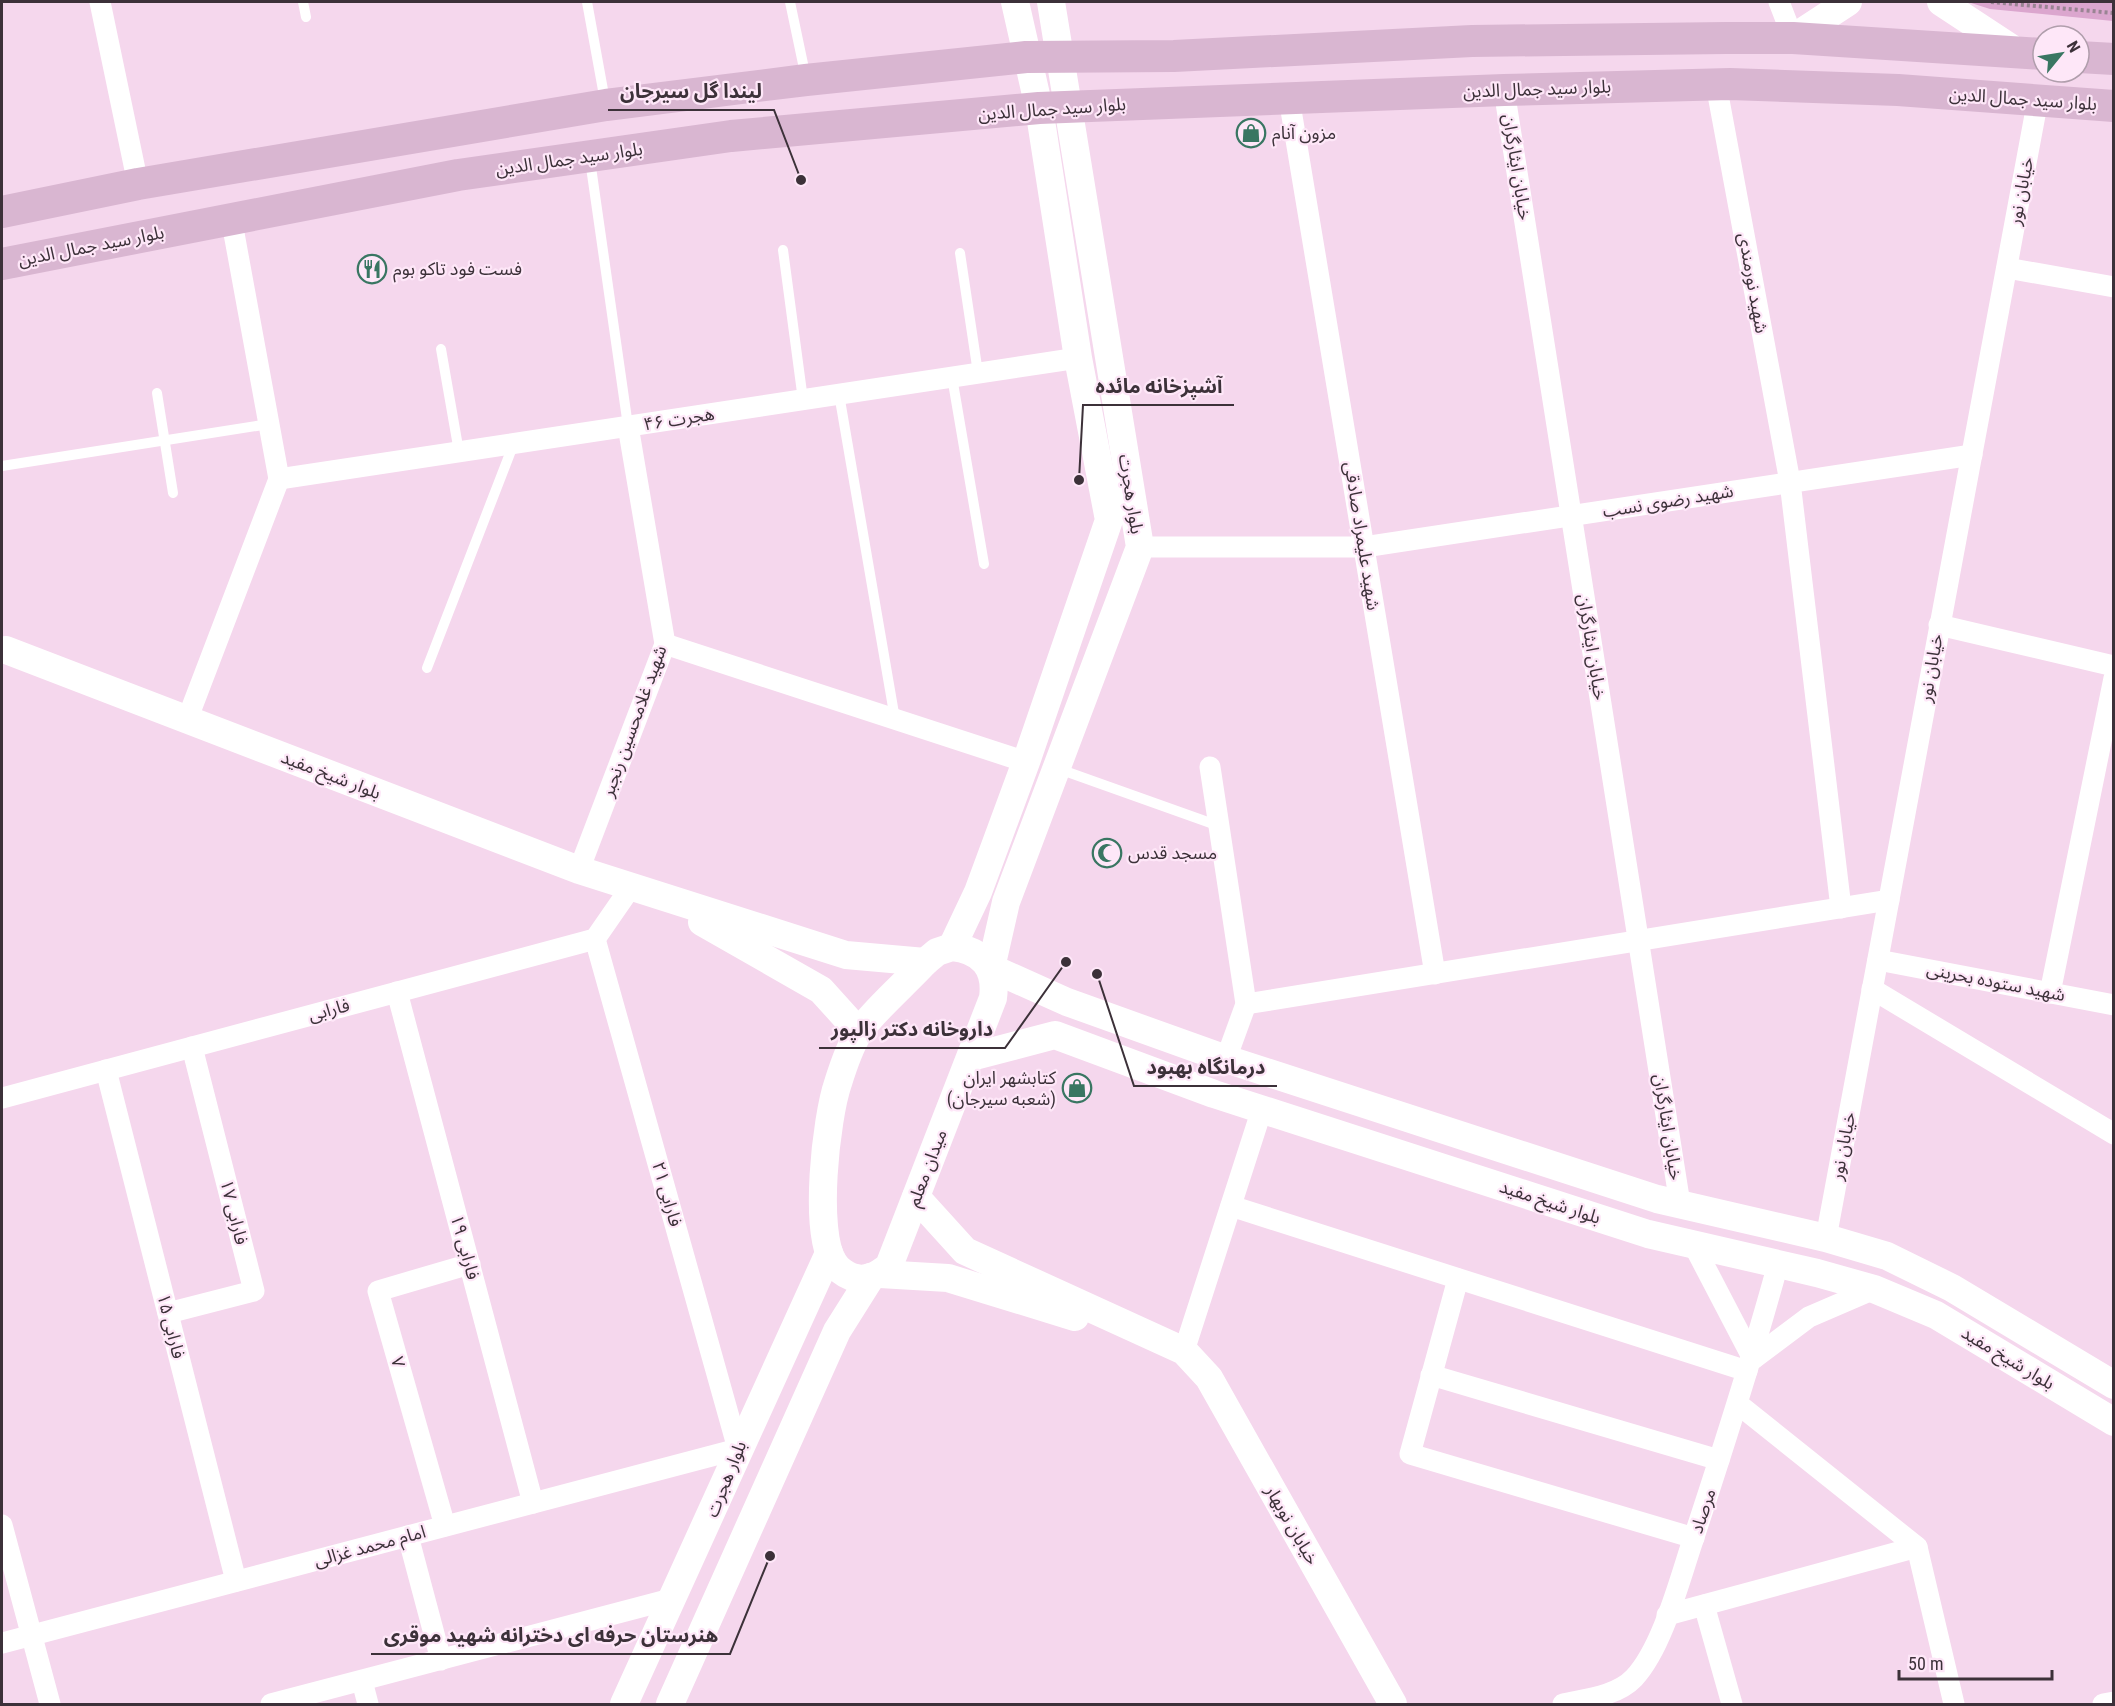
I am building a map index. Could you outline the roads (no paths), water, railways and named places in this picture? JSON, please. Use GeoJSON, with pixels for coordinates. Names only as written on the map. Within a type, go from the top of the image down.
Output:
{"type":"FeatureCollection","features":[{"type":"Feature","properties":{"kind":"main road"},"geometry":{"type":"LineString","coordinates":[[2,212],[138,184],[606,105],[806,80],[1026,57],[1174,56],[1472,41],[1793,38],[2030,53]]}},
{"type":"Feature","properties":{"kind":"main road"},"geometry":{"type":"LineString","coordinates":[[1944,93],[1946,65],[2030,53]]}},
{"type":"Feature","properties":{"kind":"main road"},"geometry":{"type":"LineString","coordinates":[[2091,58],[2114,59]]}},
{"type":"Feature","properties":{"kind":"main road","name":"بلوار سید جمال الدین"},"geometry":{"type":"LineString","coordinates":[[2,264],[231,217],[459,175],[731,136],[1054,107],[1716,84],[1944,93],[2114,106]]}},
{"type":"Feature","properties":{"kind":"street"},"geometry":{"type":"LineString","coordinates":[[100,2],[138,184]]}},
{"type":"Feature","properties":{"kind":"street"},"geometry":{"type":"LineString","coordinates":[[1015,2],[1026,57],[1054,107]]}},
{"type":"Feature","properties":{"kind":"street"},"geometry":{"type":"LineString","coordinates":[[1050,2],[1061,55],[1054,107]]}},
{"type":"Feature","properties":{"kind":"street"},"geometry":{"type":"LineString","coordinates":[[1779,2],[1793,38],[1848,2]]}},
{"type":"Feature","properties":{"kind":"street"},"geometry":{"type":"LineString","coordinates":[[1941,2],[2030,53]]}},
{"type":"Feature","properties":{"kind":"street","name":"شهید نورمندی"},"geometry":{"type":"LineString","coordinates":[[1716,84],[1790,483],[1841,908]]}},
{"type":"Feature","properties":{"kind":"street","name":"خیابان ایثارگران"},"geometry":{"type":"LineString","coordinates":[[1504,90],[1680,1204]]}},
{"type":"Feature","properties":{"kind":"street","name":"شهید علیمراد صادقی"},"geometry":{"type":"LineString","coordinates":[[1289,98],[1435,974]]}},
{"type":"Feature","properties":{"kind":"street","name":"خیابان نور"},"geometry":{"type":"LineString","coordinates":[[1826,1238],[2038,99]]}},
{"type":"Feature","properties":{"kind":"street","name":"بلوار هجرت"},"geometry":{"type":"LineString","coordinates":[[952,947],[978,892],[1026,762],[1109,520],[1078,358],[1054,107]]}},
{"type":"Feature","properties":{"kind":"street","name":"بلوار هجرت"},"geometry":{"type":"LineString","coordinates":[[991,968],[1006,902],[1140,547],[1054,107]]}},
{"type":"Feature","properties":{"kind":"street"},"geometry":{"type":"LineString","coordinates":[[187,720],[279,479],[231,217]]}},
{"type":"Feature","properties":{"kind":"street"},"geometry":{"type":"LineString","coordinates":[[2007,268],[2114,287]]}},
{"type":"Feature","properties":{"kind":"street","name":"هجرت ۴۶"},"geometry":{"type":"LineString","coordinates":[[279,479],[1078,358]]}},
{"type":"Feature","properties":{"kind":"street","name":"شهید غلامحسین رنجبر"},"geometry":{"type":"LineString","coordinates":[[579,870],[665,644],[628,426]]}},
{"type":"Feature","properties":{"kind":"street","name":"شهید رضوی نسب"},"geometry":{"type":"LineString","coordinates":[[1140,547],[1364,547],[1972,455]]}},
{"type":"Feature","properties":{"kind":"street"},"geometry":{"type":"LineString","coordinates":[[1939,625],[2114,666]]}},
{"type":"Feature","properties":{"kind":"street","name":"بلوار شیخ مفید"},"geometry":{"type":"LineString","coordinates":[[3,644],[187,720],[579,870],[644,891]]}},
{"type":"Feature","properties":{"kind":"street"},"geometry":{"type":"LineString","coordinates":[[665,644],[1026,762]]}},
{"type":"Feature","properties":{"kind":"street"},"geometry":{"type":"LineString","coordinates":[[2050,993],[2114,678]]}},
{"type":"Feature","properties":{"kind":"street"},"geometry":{"type":"LineString","coordinates":[[1210,767],[1246,1004],[1226,1059]]}},
{"type":"Feature","properties":{"kind":"street"},"geometry":{"type":"LineString","coordinates":[[644,891],[846,955],[925,962]]}},
{"type":"Feature","properties":{"kind":"street"},"geometry":{"type":"LineString","coordinates":[[595,939],[644,891]]}},
{"type":"Feature","properties":{"kind":"street"},"geometry":{"type":"LineString","coordinates":[[644,891],[822,990],[860,1032]]}},
{"type":"Feature","properties":{"kind":"street"},"geometry":{"type":"LineString","coordinates":[[1246,1004],[1889,900]]}},
{"type":"Feature","properties":{"kind":"street","name":"فارابی"},"geometry":{"type":"LineString","coordinates":[[2,1098],[595,939]]}},
{"type":"Feature","properties":{"kind":"street","name":"فارابی ۲۱"},"geometry":{"type":"LineString","coordinates":[[595,939],[738,1449]]}},
{"type":"Feature","properties":{"kind":"street"},"geometry":{"type":"LineString","coordinates":[[991,968],[981,956],[967,949],[952,947],[937,952],[860,1032],[838,1082],[825,1136],[823,1198],[829,1253],[834,1264],[843,1273],[855,1278],[875,1276],[948,1278],[1184,1351]]}},
{"type":"Feature","properties":{"kind":"street"},"geometry":{"type":"LineString","coordinates":[[822,990],[839,973],[846,955]]}},
{"type":"Feature","properties":{"kind":"street","name":"شهید ستوده بحرینی"},"geometry":{"type":"LineString","coordinates":[[1878,960],[2114,1005]]}},
{"type":"Feature","properties":{"kind":"street","name":"بلوار شیخ مفید"},"geometry":{"type":"LineString","coordinates":[[991,968],[1067,1002],[1226,1059],[1680,1204],[1826,1238],[1887,1256],[1952,1288],[2114,1385]]}},
{"type":"Feature","properties":{"kind":"street","name":"میدان معلم"},"geometry":{"type":"LineString","coordinates":[[875,1276],[889,1266],[993,999],[995,983],[991,968]]}},
{"type":"Feature","properties":{"kind":"street"},"geometry":{"type":"LineString","coordinates":[[1872,989],[2114,1134]]}},
{"type":"Feature","properties":{"kind":"street","name":"فارابی ۱۹"},"geometry":{"type":"LineString","coordinates":[[397,992],[533,1503]]}},
{"type":"Feature","properties":{"kind":"street"},"geometry":{"type":"LineString","coordinates":[[970,1057],[1055,1035],[1055,1016],[1067,1002]]}},
{"type":"Feature","properties":{"kind":"street","name":"بلوار شیخ مفید"},"geometry":{"type":"LineString","coordinates":[[1055,1035],[1262,1109],[1648,1234],[1778,1264],[1874,1290],[1936,1315],[2112,1427]]}},
{"type":"Feature","properties":{"kind":"street","name":"فارابی ۱۷"},"geometry":{"type":"LineString","coordinates":[[168,1313],[254,1291],[192,1047]]}},
{"type":"Feature","properties":{"kind":"street","name":"فارابی ۱۵"},"geometry":{"type":"LineString","coordinates":[[106,1070],[236,1581]]}},
{"type":"Feature","properties":{"kind":"street"},"geometry":{"type":"LineString","coordinates":[[1184,1351],[1262,1109]]}},
{"type":"Feature","properties":{"kind":"street"},"geometry":{"type":"LineString","coordinates":[[916,1197],[965,1251],[1184,1351]]}},
{"type":"Feature","properties":{"kind":"street"},"geometry":{"type":"LineString","coordinates":[[1231,1206],[1458,1279],[1750,1365]]}},
{"type":"Feature","properties":{"kind":"street"},"geometry":{"type":"LineString","coordinates":[[1693,1244],[1750,1365]]}},
{"type":"Feature","properties":{"kind":"street"},"geometry":{"type":"LineString","coordinates":[[948,1278],[957,1258],[965,1251]]}},
{"type":"Feature","properties":{"kind":"street","name":"بلوار هجرت"},"geometry":{"type":"LineString","coordinates":[[624,1704],[671,1599],[711,1518],[738,1449],[829,1253]]}},
{"type":"Feature","properties":{"kind":"street","name":"۷"},"geometry":{"type":"LineString","coordinates":[[445,1526],[378,1291],[470,1264]]}},
{"type":"Feature","properties":{"kind":"street","name":"مرصاد"},"geometry":{"type":"LineString","coordinates":[[1563,1704],[1617,1691],[1632,1680],[1648,1662],[1694,1538],[1738,1404],[1778,1264]]}},
{"type":"Feature","properties":{"kind":"street"},"geometry":{"type":"LineString","coordinates":[[670,1704],[837,1331],[875,1276]]}},
{"type":"Feature","properties":{"kind":"street"},"geometry":{"type":"LineString","coordinates":[[1458,1279],[1410,1454],[1694,1538]]}},
{"type":"Feature","properties":{"kind":"street"},"geometry":{"type":"LineString","coordinates":[[1750,1365],[1809,1317],[1874,1290]]}},
{"type":"Feature","properties":{"kind":"street","name":"خیابان نوبهار"},"geometry":{"type":"LineString","coordinates":[[1184,1351],[1209,1378],[1393,1704]]}},
{"type":"Feature","properties":{"kind":"street"},"geometry":{"type":"LineString","coordinates":[[1431,1375],[1719,1460]]}},
{"type":"Feature","properties":{"kind":"street"},"geometry":{"type":"LineString","coordinates":[[1738,1404],[1917,1546],[1954,1704]]}},
{"type":"Feature","properties":{"kind":"street","name":"امام محمد غزالی"},"geometry":{"type":"LineString","coordinates":[[2,1643],[738,1449]]}},
{"type":"Feature","properties":{"kind":"street"},"geometry":{"type":"LineString","coordinates":[[2,1525],[50,1704]]}},
{"type":"Feature","properties":{"kind":"street"},"geometry":{"type":"LineString","coordinates":[[408,1536],[441,1660]]}},
{"type":"Feature","properties":{"kind":"street"},"geometry":{"type":"LineString","coordinates":[[1667,1615],[1917,1546]]}},
{"type":"Feature","properties":{"kind":"street"},"geometry":{"type":"LineString","coordinates":[[272,1704],[671,1599]]}},
{"type":"Feature","properties":{"kind":"street"},"geometry":{"type":"LineString","coordinates":[[1704,1605],[1732,1704]]}},
{"type":"Feature","properties":{"kind":"street"},"geometry":{"type":"LineString","coordinates":[[362,1681],[368,1704]]}},
{"type":"Feature","properties":{"kind":"street"},"geometry":{"type":"LineString","coordinates":[[2103,1704],[2114,1702]]}},
{"type":"Feature","properties":{"kind":"lane"},"geometry":{"type":"LineString","coordinates":[[303,2],[306,17]]}},
{"type":"Feature","properties":{"kind":"lane"},"geometry":{"type":"LineString","coordinates":[[587,2],[606,105]]}},
{"type":"Feature","properties":{"kind":"lane"},"geometry":{"type":"LineString","coordinates":[[790,2],[806,80]]}},
{"type":"Feature","properties":{"kind":"lane"},"geometry":{"type":"LineString","coordinates":[[590,156],[628,426]]}},
{"type":"Feature","properties":{"kind":"lane"},"geometry":{"type":"LineString","coordinates":[[783,249],[803,400]]}},
{"type":"Feature","properties":{"kind":"lane"},"geometry":{"type":"LineString","coordinates":[[960,253],[978,373]]}},
{"type":"Feature","properties":{"kind":"lane"},"geometry":{"type":"LineString","coordinates":[[441,349],[459,452]]}},
{"type":"Feature","properties":{"kind":"lane"},"geometry":{"type":"LineString","coordinates":[[952,377],[984,564]]}},
{"type":"Feature","properties":{"kind":"lane"},"geometry":{"type":"LineString","coordinates":[[157,393],[173,494]]}},
{"type":"Feature","properties":{"kind":"lane"},"geometry":{"type":"LineString","coordinates":[[839,394],[895,719]]}},
{"type":"Feature","properties":{"kind":"lane"},"geometry":{"type":"LineString","coordinates":[[2,466],[268,424]]}},
{"type":"Feature","properties":{"kind":"lane"},"geometry":{"type":"LineString","coordinates":[[427,668],[514,443]]}},
{"type":"Feature","properties":{"kind":"lane"},"geometry":{"type":"LineString","coordinates":[[1055,768],[1220,826]]}},
{"type":"Feature","properties":{"kind":"place","name":"مزون آنام"},"geometry":{"type":"Point","coordinates":[1251,133]}},
{"type":"Feature","properties":{"kind":"place","name":"لیندا گل سیرجان"},"geometry":{"type":"Point","coordinates":[801,180]}},
{"type":"Feature","properties":{"kind":"place","name":"فست فود تاکو بوم"},"geometry":{"type":"Point","coordinates":[372,269]}},
{"type":"Feature","properties":{"kind":"place","name":"آشپزخانه مائده"},"geometry":{"type":"Point","coordinates":[1079,480]}},
{"type":"Feature","properties":{"kind":"place","name":"مسجد قدس"},"geometry":{"type":"Point","coordinates":[1107,853]}},
{"type":"Feature","properties":{"kind":"place","name":"داروخانه دکتر زالپور"},"geometry":{"type":"Point","coordinates":[1066,962]}},
{"type":"Feature","properties":{"kind":"place","name":"درمانگاه بهبود"},"geometry":{"type":"Point","coordinates":[1097,974]}},
{"type":"Feature","properties":{"kind":"place","name":"کتابشهر ایران (شعبه سیرجان)"},"geometry":{"type":"Point","coordinates":[1077,1088]}},
{"type":"Feature","properties":{"kind":"place","name":"هنرستان حرفه ای دخترانه شهید موقری"},"geometry":{"type":"Point","coordinates":[770,1556]}}]}
